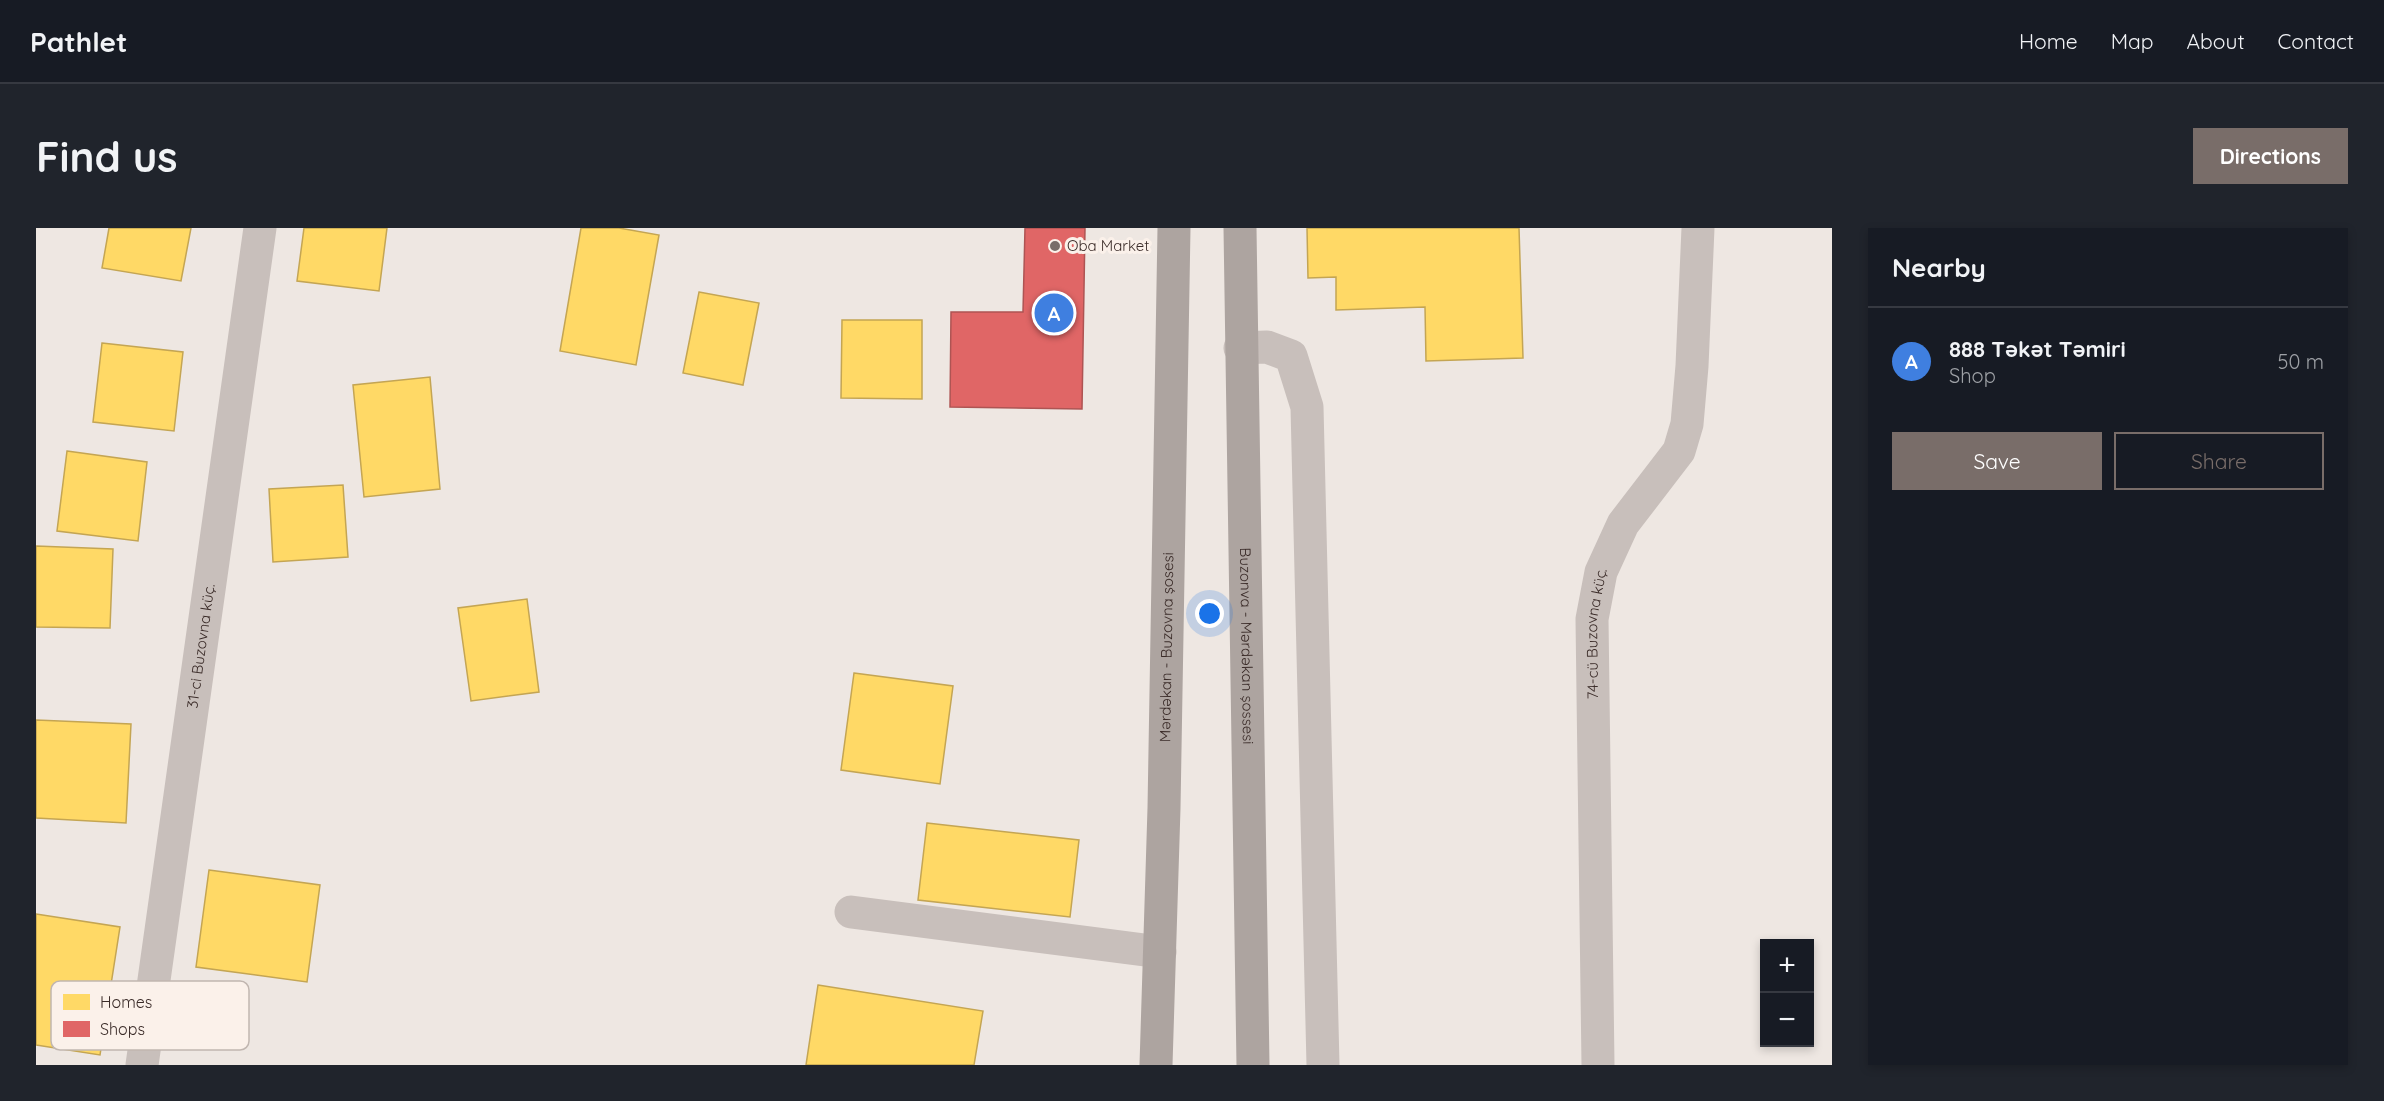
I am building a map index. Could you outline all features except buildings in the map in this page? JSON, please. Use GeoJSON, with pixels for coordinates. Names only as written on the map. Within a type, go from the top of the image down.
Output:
{"type":"FeatureCollection","features":[{"type":"Feature","properties":{"kind":"main road","name":"Mərdəkan - Buzovna şosesi"},"geometry":{"type":"LineString","coordinates":[[1156,1065],[1174,228]]}},
{"type":"Feature","properties":{"kind":"main road","name":"Buzonva - Mərdəkan şossesi"},"geometry":{"type":"LineString","coordinates":[[1240,228],[1240,348],[1253,1065]]}},
{"type":"Feature","properties":{"kind":"street","name":"31-ci Buzovna küç."},"geometry":{"type":"LineString","coordinates":[[154,981],[260,228]]}},
{"type":"Feature","properties":{"kind":"street","name":"74-cü Buzovna küç."},"geometry":{"type":"LineString","coordinates":[[1598,1065],[1592,619],[1601,572],[1623,524],[1679,452],[1687,424],[1698,228]]}},
{"type":"Feature","properties":{"kind":"street"},"geometry":{"type":"LineString","coordinates":[[1240,348],[1267,347],[1291,356],[1307,407],[1323,1065]]}},
{"type":"Feature","properties":{"kind":"street"},"geometry":{"type":"LineString","coordinates":[[851,912],[1160,952]]}},
{"type":"Feature","properties":{"kind":"street","name":"31-ci Buzovna küç."},"geometry":{"type":"LineString","coordinates":[[142,1065],[144,1050]]}},
{"type":"Feature","properties":{"kind":"place","name":"Oba Market"},"geometry":{"type":"Point","coordinates":[1055,246]}},
{"type":"Feature","properties":{"kind":"place","name":"888 Təkət Təmiri"},"geometry":{"type":"Point","coordinates":[1054,313]}}]}
